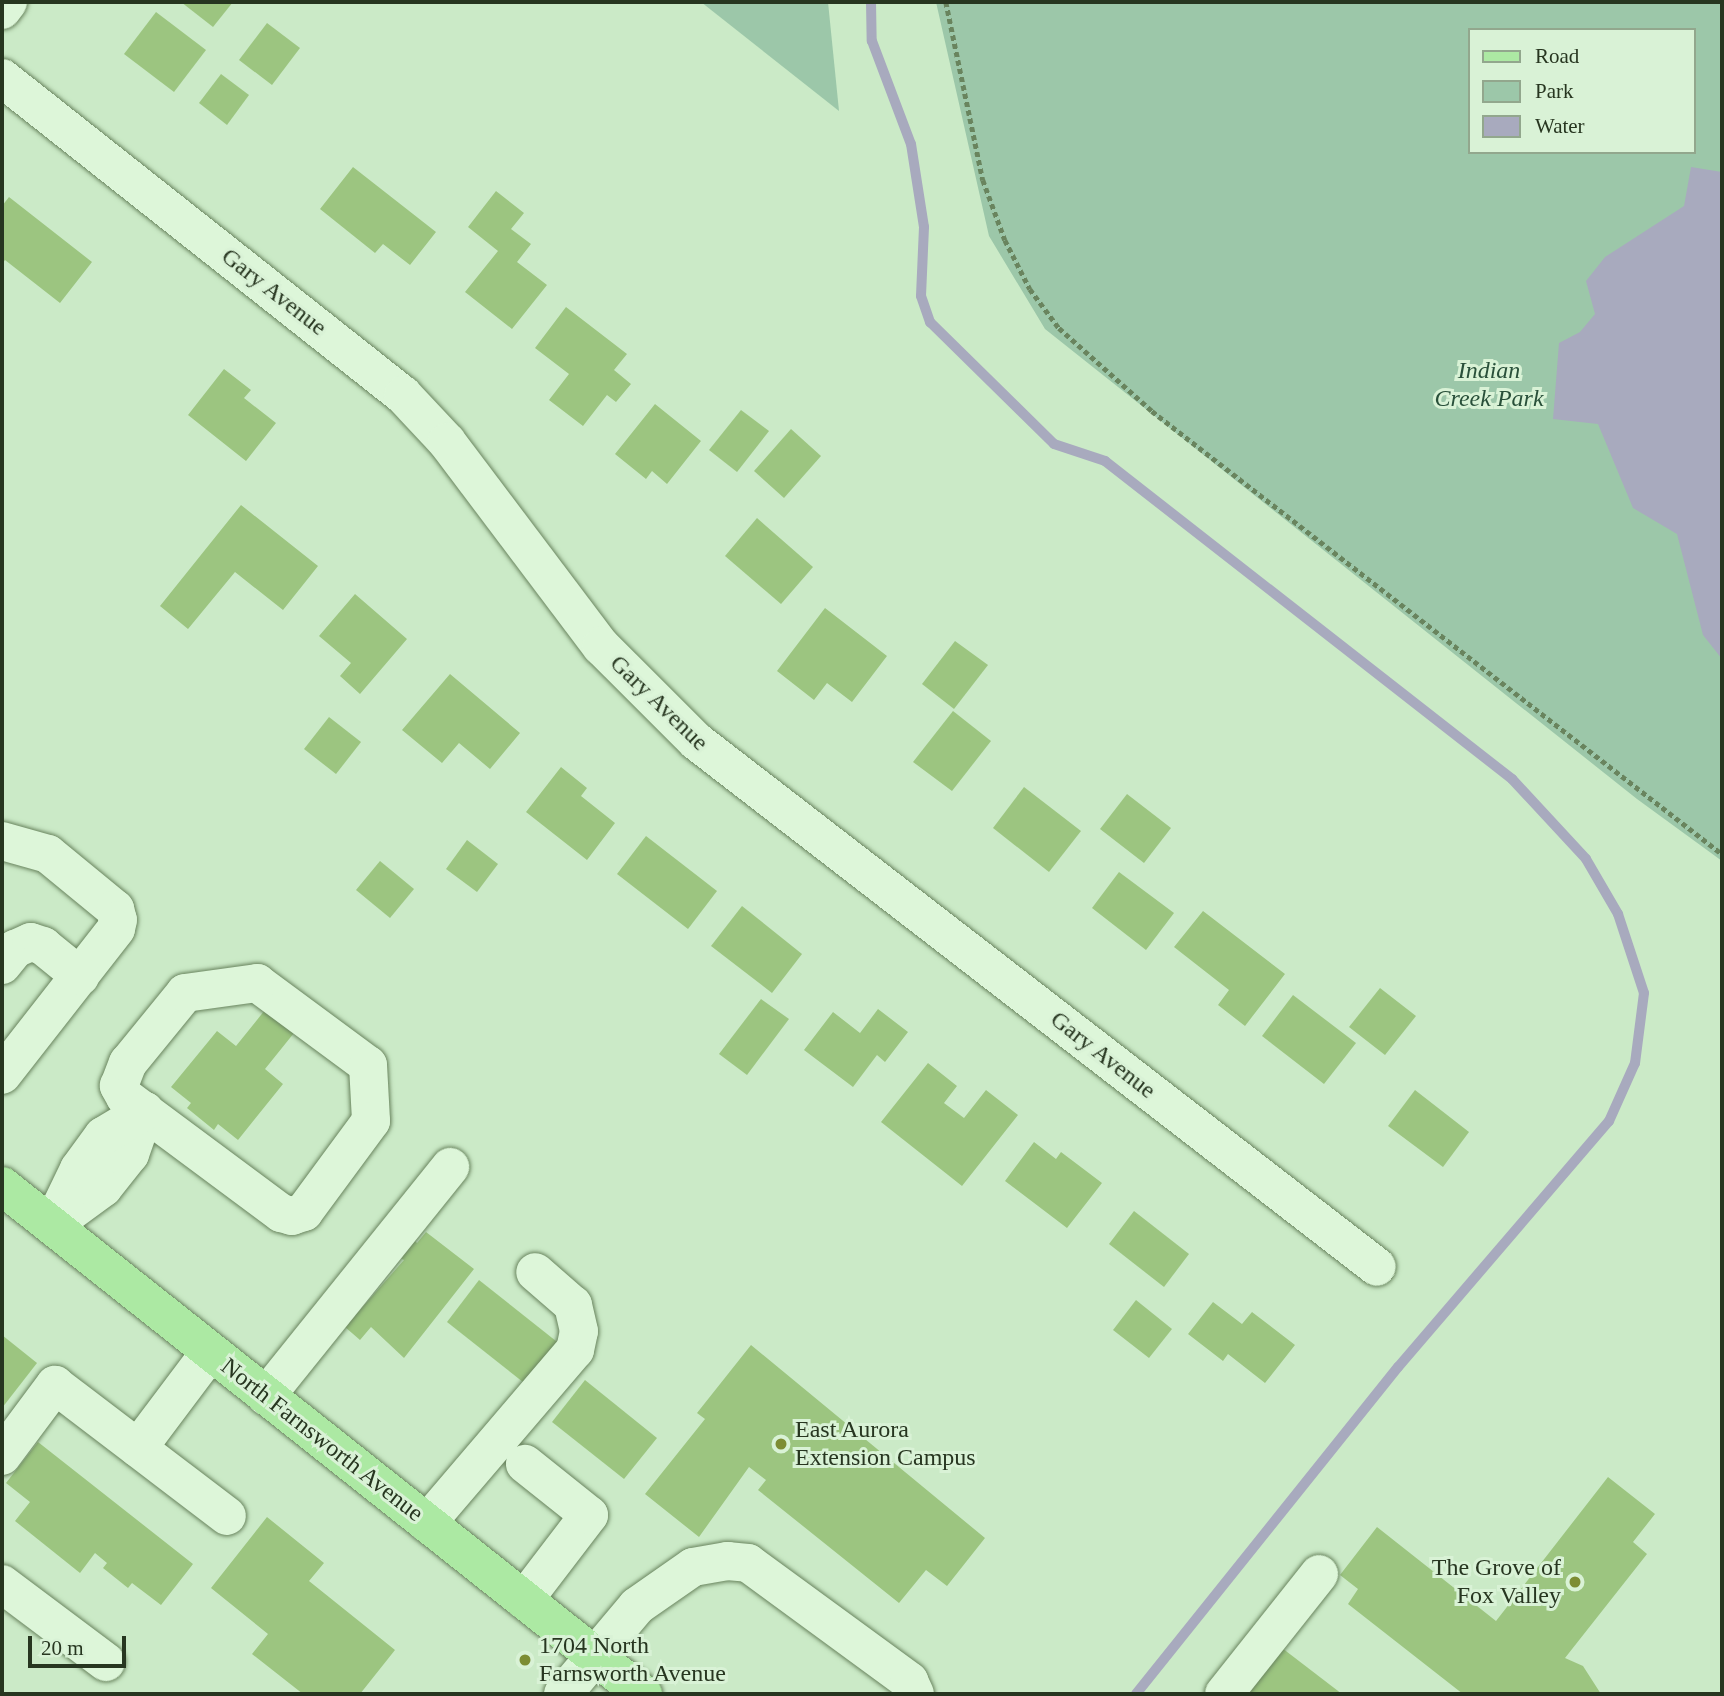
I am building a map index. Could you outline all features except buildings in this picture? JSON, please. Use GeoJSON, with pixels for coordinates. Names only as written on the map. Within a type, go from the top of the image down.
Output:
{"type":"FeatureCollection","features":[{"type":"Feature","properties":{"kind":"main road","name":"North Farnsworth Avenue"},"geometry":{"type":"LineString","coordinates":[[2,1186],[643,1694]]}},
{"type":"Feature","properties":{"kind":"street"},"geometry":{"type":"LineString","coordinates":[[2,10],[9,2]]}},
{"type":"Feature","properties":{"kind":"street","name":"Gary Avenue"},"geometry":{"type":"LineString","coordinates":[[2,78],[403,395],[447,442],[601,646],[696,741],[1377,1267]]}},
{"type":"Feature","properties":{"kind":"street"},"geometry":{"type":"LineString","coordinates":[[2,841],[48,854],[115,909],[116,929],[80,976],[7,1060]]}},
{"type":"Feature","properties":{"kind":"street"},"geometry":{"type":"LineString","coordinates":[[2,965],[15,949],[31,942],[43,946],[80,976]]}},
{"type":"Feature","properties":{"kind":"street"},"geometry":{"type":"LineString","coordinates":[[257,983],[368,1065],[371,1121],[304,1212],[292,1216],[281,1213],[145,1111],[125,1097],[120,1076],[185,993],[257,983]]}},
{"type":"Feature","properties":{"kind":"street"},"geometry":{"type":"LineString","coordinates":[[52,1225],[103,1188],[130,1154],[145,1111]]}},
{"type":"Feature","properties":{"kind":"street"},"geometry":{"type":"LineString","coordinates":[[267,1396],[450,1167]]}},
{"type":"Feature","properties":{"kind":"street"},"geometry":{"type":"LineString","coordinates":[[427,1523],[575,1350],[579,1331],[573,1305],[535,1272]]}},
{"type":"Feature","properties":{"kind":"street"},"geometry":{"type":"LineString","coordinates":[[138,1448],[210,1352]]}},
{"type":"Feature","properties":{"kind":"street"},"geometry":{"type":"LineString","coordinates":[[2,1456],[55,1385],[227,1516]]}},
{"type":"Feature","properties":{"kind":"street"},"geometry":{"type":"LineString","coordinates":[[524,1464],[589,1515],[524,1600]]}},
{"type":"Feature","properties":{"kind":"street"},"geometry":{"type":"LineString","coordinates":[[563,1694],[637,1606],[667,1582],[693,1567],[727,1561],[748,1563],[909,1681],[915,1694]]}},
{"type":"Feature","properties":{"kind":"street"},"geometry":{"type":"LineString","coordinates":[[1224,1694],[1319,1574]]}},
{"type":"Feature","properties":{"kind":"street"},"geometry":{"type":"LineString","coordinates":[[2,1584],[106,1662]]}},
{"type":"Feature","properties":{"kind":"path"},"geometry":{"type":"LineString","coordinates":[[946,2],[983,180],[1004,240],[1030,289],[1059,328],[1152,411],[1722,854]]}},
{"type":"Feature","properties":{"kind":"green space"},"geometry":{"type":"Polygon","coordinates":[[[701,2],[828,2],[839,111],[701,2]]]}},
{"type":"Feature","properties":{"kind":"green space","name":"Indian Creek Park"},"geometry":{"type":"Polygon","coordinates":[[[936,2],[1722,2],[1722,861],[1637,799],[1045,329],[989,236],[936,2]]]}},
{"type":"Feature","properties":{"kind":"water"},"geometry":{"type":"Polygon","coordinates":[[[1691,167],[1722,172],[1722,659],[1703,635],[1677,534],[1633,508],[1598,424],[1553,419],[1559,343],[1580,332],[1595,314],[1586,281],[1605,257],[1684,206],[1691,167]]]}},
{"type":"Feature","properties":{"kind":"waterway"},"geometry":{"type":"LineString","coordinates":[[871,2],[872,41],[911,144],[924,227],[921,296],[930,322],[1054,444],[1105,461],[1512,779],[1586,859],[1618,914],[1644,993],[1635,1063],[1609,1121],[1398,1367],[1136,1694]]}},
{"type":"Feature","properties":{"kind":"place","name":"East Aurora Extension Campus"},"geometry":{"type":"Point","coordinates":[781,1444]}},
{"type":"Feature","properties":{"kind":"place","name":"The Grove of Fox Valley"},"geometry":{"type":"Point","coordinates":[1575,1582]}},
{"type":"Feature","properties":{"kind":"place","name":"1704 North Farnsworth Avenue"},"geometry":{"type":"Point","coordinates":[525,1660]}}]}
